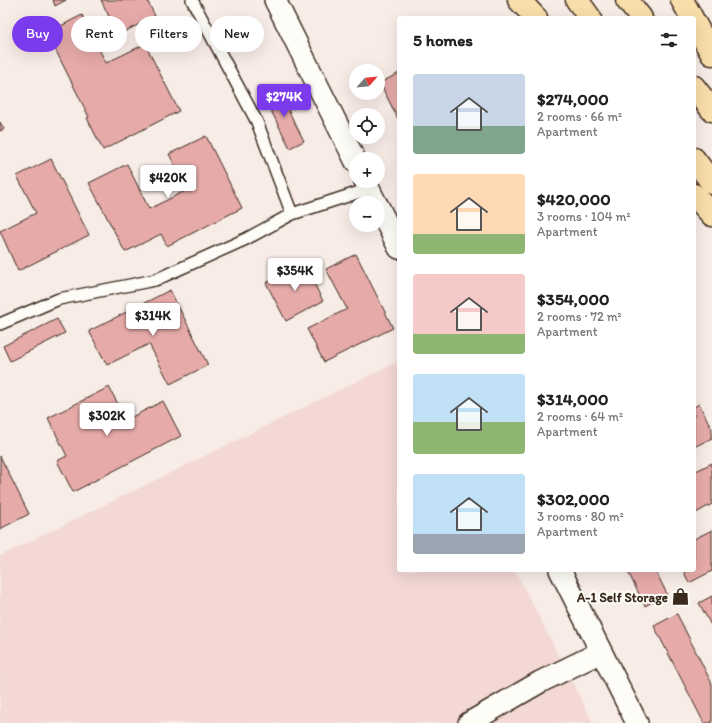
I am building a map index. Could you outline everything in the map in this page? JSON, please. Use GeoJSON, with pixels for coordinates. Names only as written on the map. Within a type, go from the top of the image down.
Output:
{"type":"FeatureCollection","features":[{"type":"Feature","properties":{"kind":"highway"},"geometry":{"type":"LineString","coordinates":[[520,0],[534,16]]}},
{"type":"Feature","properties":{"kind":"highway"},"geometry":{"type":"LineString","coordinates":[[577,0],[589,16]]}},
{"type":"Feature","properties":{"kind":"highway"},"geometry":{"type":"LineString","coordinates":[[627,0],[639,16]]}},
{"type":"Feature","properties":{"kind":"highway"},"geometry":{"type":"LineString","coordinates":[[682,0],[691,16]]}},
{"type":"Feature","properties":{"kind":"highway"},"geometry":{"type":"LineString","coordinates":[[696,26],[712,54]]}},
{"type":"Feature","properties":{"kind":"highway"},"geometry":{"type":"LineString","coordinates":[[696,90],[712,110]]}},
{"type":"Feature","properties":{"kind":"highway"},"geometry":{"type":"LineString","coordinates":[[696,162],[712,183]]}},
{"type":"Feature","properties":{"kind":"highway"},"geometry":{"type":"LineString","coordinates":[[696,197],[712,215]]}},
{"type":"Feature","properties":{"kind":"street"},"geometry":{"type":"LineString","coordinates":[[275,0],[351,152]]}},
{"type":"Feature","properties":{"kind":"street"},"geometry":{"type":"LineString","coordinates":[[372,195],[397,244]]}},
{"type":"Feature","properties":{"kind":"street"},"geometry":{"type":"LineString","coordinates":[[561,572],[637,723]]}},
{"type":"Feature","properties":{"kind":"street"},"geometry":{"type":"LineString","coordinates":[[469,723],[540,682],[602,652]]}},
{"type":"Feature","properties":{"kind":"lane"},"geometry":{"type":"LineString","coordinates":[[192,0],[257,122],[292,214]]}},
{"type":"Feature","properties":{"kind":"lane"},"geometry":{"type":"LineString","coordinates":[[0,324],[59,300],[155,280],[246,239],[292,214],[372,195]]}},
{"type":"Feature","properties":{"kind":"shaded area"},"geometry":{"type":"Polygon","coordinates":[[[397,362],[397,572],[516,572],[593,723],[0,723],[0,556],[397,362]]]}},
{"type":"Feature","properties":{"kind":"building"},"geometry":{"type":"Polygon","coordinates":[[[53,0],[66,0],[55,6],[53,0]]]}},
{"type":"Feature","properties":{"kind":"building"},"geometry":{"type":"Polygon","coordinates":[[[101,0],[147,0],[155,16],[135,16],[135,26],[127,30],[127,16],[109,16],[101,0]]]}},
{"type":"Feature","properties":{"kind":"building"},"geometry":{"type":"Polygon","coordinates":[[[71,21],[71,52],[100,52],[106,63],[135,49],[135,52],[149,52],[179,111],[103,150],[87,118],[89,117],[56,52],[63,52],[63,25],[71,21]]]}},
{"type":"Feature","properties":{"kind":"building"},"geometry":{"type":"Polygon","coordinates":[[[397,74],[397,117],[385,93],[385,80],[397,74]]]}},
{"type":"Feature","properties":{"kind":"building"},"geometry":{"type":"Polygon","coordinates":[[[277,88],[304,141],[290,148],[263,95],[277,88]]]}},
{"type":"Feature","properties":{"kind":"building"},"geometry":{"type":"Polygon","coordinates":[[[0,122],[4,129],[0,131],[0,122]]]}},
{"type":"Feature","properties":{"kind":"building"},"geometry":{"type":"Polygon","coordinates":[[[206,136],[242,208],[167,246],[161,234],[125,252],[89,183],[127,164],[149,209],[187,190],[169,154],[206,136]]]}},
{"type":"Feature","properties":{"kind":"building"},"geometry":{"type":"Polygon","coordinates":[[[51,159],[89,235],[18,271],[0,231],[36,213],[17,176],[51,159]]]}},
{"type":"Feature","properties":{"kind":"building"},"geometry":{"type":"Polygon","coordinates":[[[356,254],[393,328],[324,362],[307,329],[347,309],[326,269],[356,254]]]}},
{"type":"Feature","properties":{"kind":"building"},"geometry":{"type":"Polygon","coordinates":[[[304,264],[323,301],[286,321],[266,283],[304,264]]]}},
{"type":"Feature","properties":{"kind":"building"},"geometry":{"type":"Polygon","coordinates":[[[170,290],[208,365],[170,384],[149,344],[107,365],[89,331],[170,290]]]}},
{"type":"Feature","properties":{"kind":"building"},"geometry":{"type":"Polygon","coordinates":[[[57,319],[65,333],[10,361],[3,346],[57,319]]]}},
{"type":"Feature","properties":{"kind":"building"},"geometry":{"type":"Polygon","coordinates":[[[109,387],[126,420],[163,401],[181,436],[73,492],[57,461],[67,456],[48,418],[109,387]]]}},
{"type":"Feature","properties":{"kind":"building"},"geometry":{"type":"Polygon","coordinates":[[[699,404],[712,429],[712,438],[696,446],[696,406],[699,404]]]}},
{"type":"Feature","properties":{"kind":"building"},"geometry":{"type":"Polygon","coordinates":[[[0,456],[29,514],[0,529],[0,456]]]}},
{"type":"Feature","properties":{"kind":"building"},"geometry":{"type":"Polygon","coordinates":[[[712,463],[712,504],[696,513],[696,471],[712,463]]]}},
{"type":"Feature","properties":{"kind":"building"},"geometry":{"type":"Polygon","coordinates":[[[712,530],[712,571],[689,583],[684,572],[696,572],[696,538],[712,530]]]}},
{"type":"Feature","properties":{"kind":"building"},"geometry":{"type":"Polygon","coordinates":[[[628,572],[656,572],[667,594],[645,606],[628,572]]]}},
{"type":"Feature","properties":{"kind":"building"},"geometry":{"type":"Polygon","coordinates":[[[712,596],[712,627],[699,603],[712,596]]]}},
{"type":"Feature","properties":{"kind":"building"},"geometry":{"type":"Polygon","coordinates":[[[677,614],[712,684],[712,723],[704,723],[654,626],[677,614]]]}},
{"type":"Feature","properties":{"kind":"place","name":"A-1 Self Storage"},"geometry":{"type":"Point","coordinates":[681,597]}}]}
